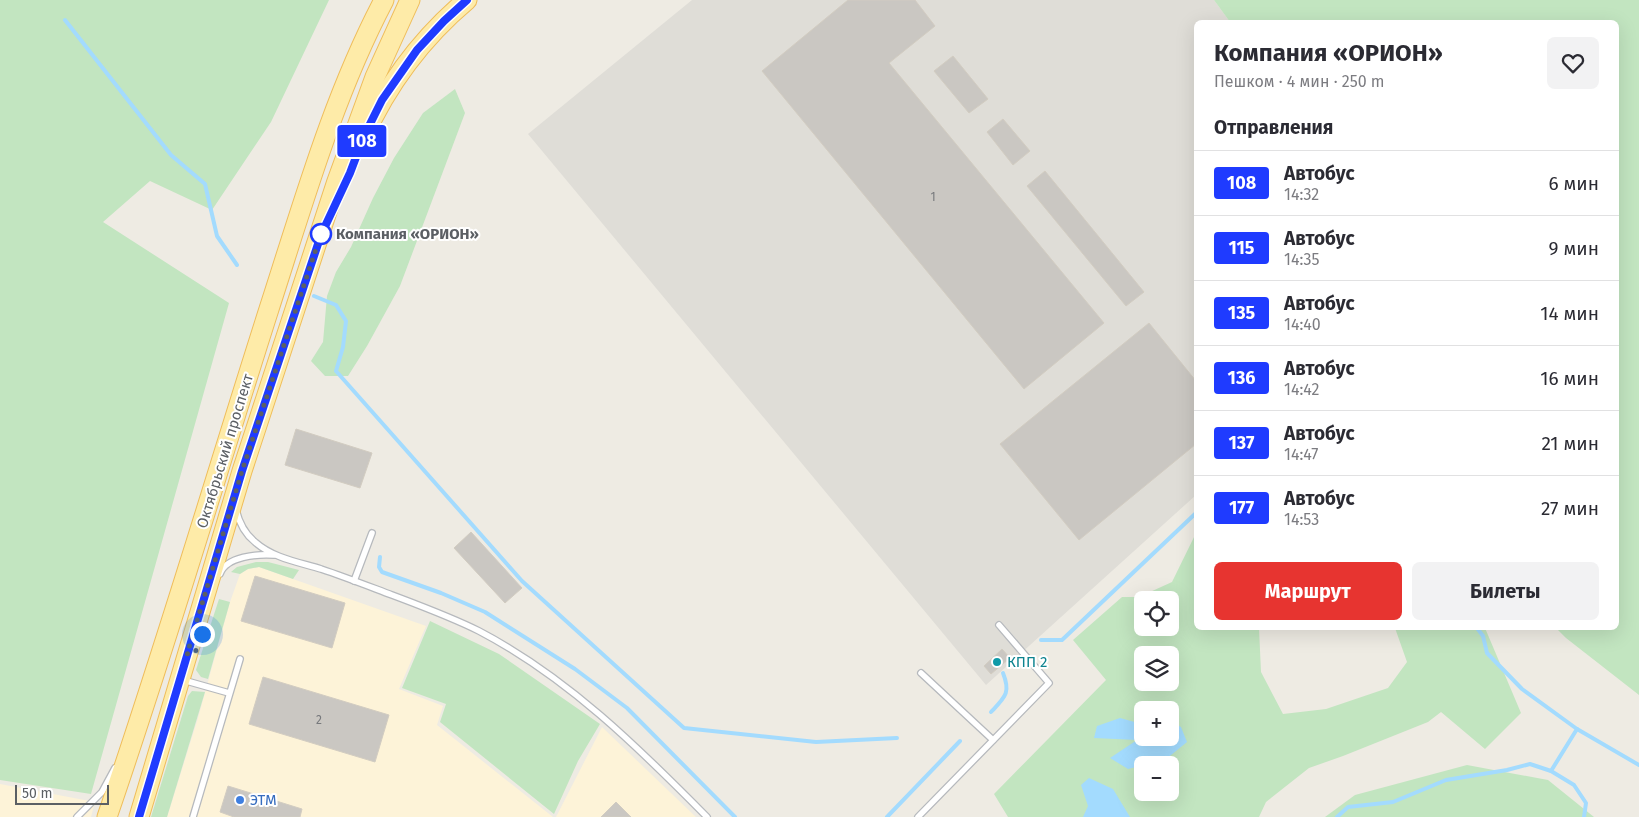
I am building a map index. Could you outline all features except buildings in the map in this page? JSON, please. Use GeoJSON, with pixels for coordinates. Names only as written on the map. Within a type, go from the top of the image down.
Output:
{"type":"FeatureCollection","features":[{"type":"Feature","properties":{"kind":"main road"},"geometry":{"type":"LineString","coordinates":[[344,85],[363,26],[376,0]]}},
{"type":"Feature","properties":{"kind":"main road"},"geometry":{"type":"LineString","coordinates":[[344,85],[364,37],[384,0]]}},
{"type":"Feature","properties":{"kind":"main road"},"geometry":{"type":"LineString","coordinates":[[321,235],[340,172],[374,77],[410,0]]}},
{"type":"Feature","properties":{"kind":"main road"},"geometry":{"type":"LineString","coordinates":[[321,235],[350,173],[364,136],[382,100],[417,50],[467,0]]}},
{"type":"Feature","properties":{"kind":"main road","name":"Октябрьский проспект"},"geometry":{"type":"LineString","coordinates":[[107,817],[140,722],[313,172],[344,85]]}},
{"type":"Feature","properties":{"kind":"main road","name":"Октябрьский проспект"},"geometry":{"type":"LineString","coordinates":[[139,815],[180,679],[192,652],[242,471],[321,235]]}},
{"type":"Feature","properties":{"kind":"lane"},"geometry":{"type":"LineString","coordinates":[[242,471],[237,503],[238,518],[246,534],[254,542],[276,555],[354,581],[431,610],[477,631],[538,666],[614,726],[707,817]]}},
{"type":"Feature","properties":{"kind":"lane"},"geometry":{"type":"LineString","coordinates":[[354,581],[372,533]]}},
{"type":"Feature","properties":{"kind":"lane"},"geometry":{"type":"LineString","coordinates":[[219,578],[222,570],[229,564],[247,556],[276,555]]}},
{"type":"Feature","properties":{"kind":"lane"},"geometry":{"type":"LineString","coordinates":[[918,817],[1050,683],[999,625]]}},
{"type":"Feature","properties":{"kind":"lane"},"geometry":{"type":"LineString","coordinates":[[192,817],[240,659]]}},
{"type":"Feature","properties":{"kind":"lane"},"geometry":{"type":"LineString","coordinates":[[921,673],[992,740]]}},
{"type":"Feature","properties":{"kind":"lane"},"geometry":{"type":"LineString","coordinates":[[180,679],[229,693]]}},
{"type":"Feature","properties":{"kind":"lane"},"geometry":{"type":"LineString","coordinates":[[77,817],[102,792],[140,722]]}},
{"type":"Feature","properties":{"kind":"shaded area"},"geometry":{"type":"Polygon","coordinates":[[[692,0],[1214,0],[1229,20],[1194,20],[1194,497],[986,685],[528,134],[692,0]]]}},
{"type":"Feature","properties":{"kind":"shaded area"},"geometry":{"type":"Polygon","coordinates":[[[259,567],[426,626],[399,689],[443,706],[437,725],[553,817],[167,817],[198,718],[230,602],[240,574],[248,569],[259,567]]]}},
{"type":"Feature","properties":{"kind":"shaded area"},"geometry":{"type":"Polygon","coordinates":[[[602,727],[696,817],[556,817],[602,727]]]}},
{"type":"Feature","properties":{"kind":"shaded area"},"geometry":{"type":"Polygon","coordinates":[[[0,784],[95,802],[91,817],[0,817],[0,784]]]}},
{"type":"Feature","properties":{"kind":"green space"},"geometry":{"type":"Polygon","coordinates":[[[0,0],[329,0],[271,122],[212,210],[150,181],[103,222],[229,303],[91,794],[0,780],[0,0]]]}},
{"type":"Feature","properties":{"kind":"green space"},"geometry":{"type":"Polygon","coordinates":[[[1214,0],[1639,0],[1639,695],[1558,630],[1619,630],[1619,20],[1229,20],[1214,0]]]}},
{"type":"Feature","properties":{"kind":"green space"},"geometry":{"type":"Polygon","coordinates":[[[455,89],[465,113],[400,286],[348,376],[325,376],[311,361],[323,342],[327,296],[336,272],[351,247],[373,198],[394,158],[423,113],[455,89]]]}},
{"type":"Feature","properties":{"kind":"green space"},"geometry":{"type":"Polygon","coordinates":[[[1194,537],[1194,630],[1259,630],[1261,672],[1283,714],[1326,709],[1388,688],[1407,662],[1396,630],[1486,630],[1521,713],[1485,749],[1441,712],[1428,722],[1309,768],[1266,802],[1259,817],[1008,817],[994,794],[1106,680],[1073,640],[1122,597],[1134,597],[1134,636],[1179,636],[1179,591],[1152,591],[1172,582],[1194,537]]]}},
{"type":"Feature","properties":{"kind":"green space"},"geometry":{"type":"Polygon","coordinates":[[[256,562],[268,562],[299,570],[293,579],[259,567],[248,569],[240,574],[231,572],[237,567],[256,562]]]}},
{"type":"Feature","properties":{"kind":"green space"},"geometry":{"type":"Polygon","coordinates":[[[219,599],[230,602],[208,679],[201,677],[196,670],[219,599]]]}},
{"type":"Feature","properties":{"kind":"green space"},"geometry":{"type":"Polygon","coordinates":[[[430,621],[499,654],[600,724],[578,761],[554,814],[440,722],[446,704],[402,688],[430,621]]]}},
{"type":"Feature","properties":{"kind":"green space"},"geometry":{"type":"Polygon","coordinates":[[[192,691],[205,692],[167,817],[151,817],[188,696],[192,691]]]}},
{"type":"Feature","properties":{"kind":"green space"},"geometry":{"type":"Polygon","coordinates":[[[1467,765],[1548,780],[1594,817],[1325,817],[1355,795],[1467,765]]]}},
{"type":"Feature","properties":{"kind":"water"},"geometry":{"type":"Polygon","coordinates":[[[1120,718],[1134,722],[1134,740],[1094,738],[1097,726],[1120,718]]]}},
{"type":"Feature","properties":{"kind":"water"},"geometry":{"type":"Polygon","coordinates":[[[1179,726],[1187,742],[1170,756],[1134,756],[1134,768],[1128,769],[1110,758],[1134,742],[1134,746],[1179,746],[1179,726]]]}},
{"type":"Feature","properties":{"kind":"water"},"geometry":{"type":"Polygon","coordinates":[[[1089,778],[1113,789],[1130,817],[1083,817],[1088,806],[1081,785],[1089,778]]]}},
{"type":"Feature","properties":{"kind":"waterway"},"geometry":{"type":"LineString","coordinates":[[65,20],[171,155],[205,184],[217,236],[237,265]]}},
{"type":"Feature","properties":{"kind":"waterway"},"geometry":{"type":"LineString","coordinates":[[314,296],[336,305],[346,321],[343,347],[336,371],[522,581],[684,728],[816,742],[897,738]]}},
{"type":"Feature","properties":{"kind":"waterway"},"geometry":{"type":"LineString","coordinates":[[1041,640],[1062,640],[1194,515]]}},
{"type":"Feature","properties":{"kind":"waterway"},"geometry":{"type":"LineString","coordinates":[[380,557],[379,567],[382,572],[441,593],[485,612],[575,669],[627,708],[735,817]]}},
{"type":"Feature","properties":{"kind":"waterway"},"geometry":{"type":"LineString","coordinates":[[1478,630],[1483,636],[1487,653],[1522,689],[1577,729],[1639,765]]}},
{"type":"Feature","properties":{"kind":"waterway"},"geometry":{"type":"LineString","coordinates":[[991,712],[1005,694],[1006,685],[1003,673]]}},
{"type":"Feature","properties":{"kind":"waterway"},"geometry":{"type":"LineString","coordinates":[[1551,771],[1577,729]]}},
{"type":"Feature","properties":{"kind":"waterway"},"geometry":{"type":"LineString","coordinates":[[887,817],[960,741]]}},
{"type":"Feature","properties":{"kind":"waterway"},"geometry":{"type":"LineString","coordinates":[[1337,817],[1348,807],[1393,802],[1446,780],[1507,770],[1530,764],[1551,771],[1574,785],[1586,803],[1584,817]]}},
{"type":"Feature","properties":{"kind":"bus line","name":"108"},"geometry":{"type":"LineString","coordinates":[[139,817],[242,471],[321,235],[350,173],[364,136],[382,100],[417,50],[467,0]]}},
{"type":"Feature","properties":{"kind":"place","name":"Компания «ОРИОН»"},"geometry":{"type":"Point","coordinates":[321,234]}},
{"type":"Feature","properties":{"kind":"place","name":"КПП 2"},"geometry":{"type":"Point","coordinates":[997,662]}},
{"type":"Feature","properties":{"kind":"place","name":"ЭТМ"},"geometry":{"type":"Point","coordinates":[240,800]}},
{"type":"Feature","properties":{"kind":"route"},"geometry":{"type":"LineString","coordinates":[[202,634],[197,650],[187,654],[242,471],[321,234]]}}]}
